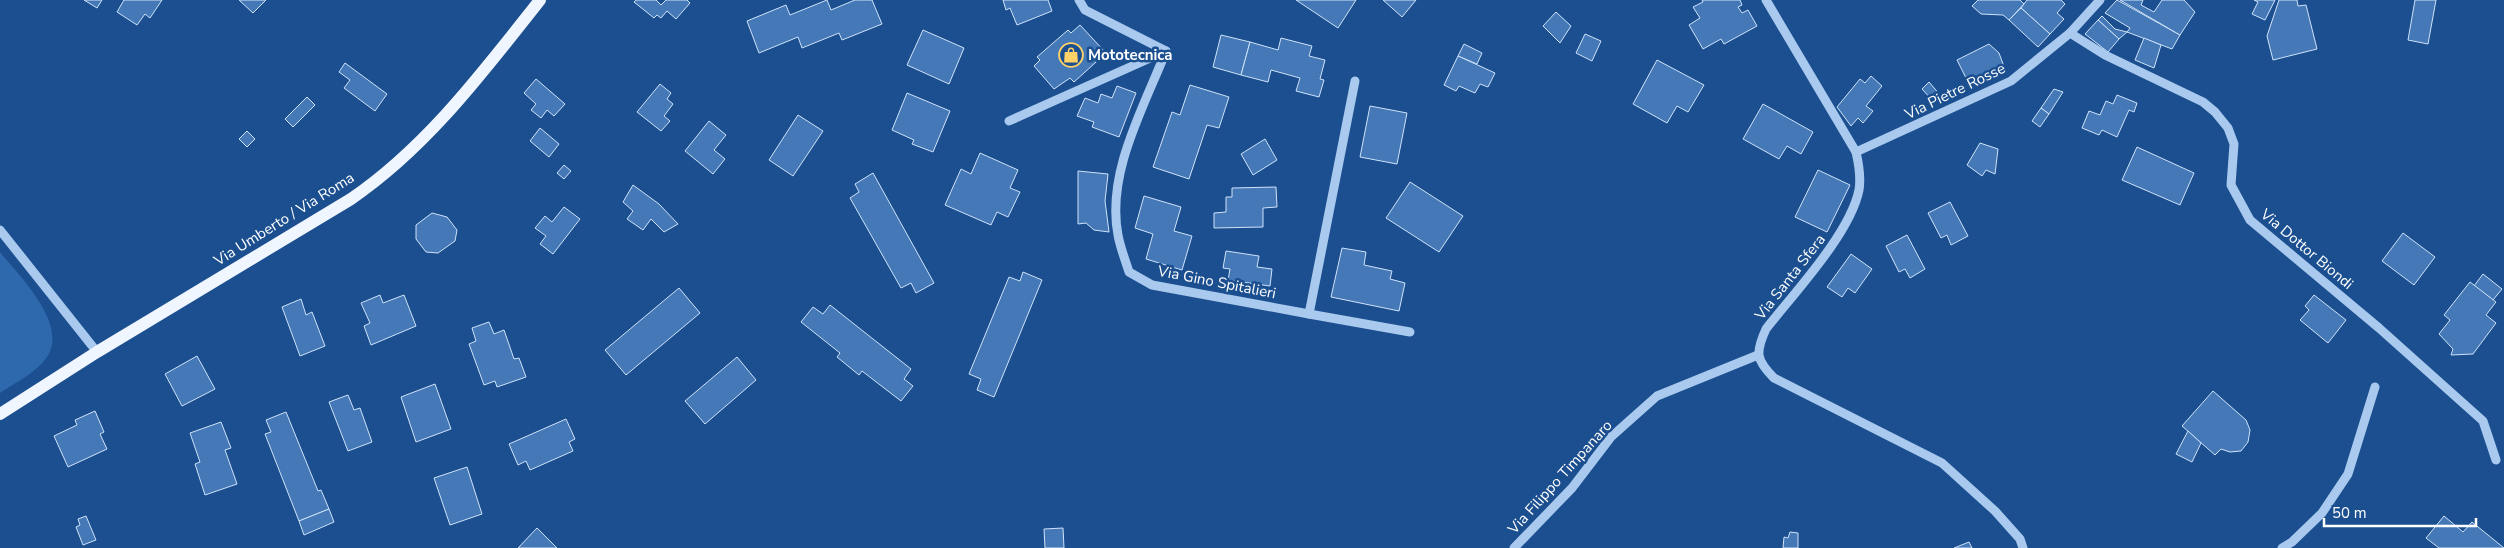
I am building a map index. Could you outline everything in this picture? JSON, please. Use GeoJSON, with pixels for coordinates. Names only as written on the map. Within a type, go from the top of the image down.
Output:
{"type":"FeatureCollection","features":[{"type":"Feature","properties":{"kind":"main road","name":"Via Umberto / Via Roma"},"geometry":{"type":"LineString","coordinates":[[0,414],[97,352],[351,199],[379,179],[441,120],[540,0]]}},
{"type":"Feature","properties":{"kind":"street"},"geometry":{"type":"LineString","coordinates":[[1079,0],[1085,10],[1166,51]]}},
{"type":"Feature","properties":{"kind":"street","name":"Via Santa Sfera"},"geometry":{"type":"LineString","coordinates":[[1758,355],[1760,342],[1766,329],[1841,233],[1854,208],[1859,189],[1860,168],[1856,152],[1766,0]]}},
{"type":"Feature","properties":{"kind":"street","name":"Via Pietre Rosse"},"geometry":{"type":"LineString","coordinates":[[1856,152],[2012,81],[2070,33],[2100,0]]}},
{"type":"Feature","properties":{"kind":"street","name":"Via Dottor Biondi"},"geometry":{"type":"LineString","coordinates":[[2070,33],[2106,56],[2203,102],[2215,112],[2228,128],[2234,144],[2231,184],[2250,220],[2379,328],[2483,421],[2496,460]]}},
{"type":"Feature","properties":{"kind":"street"},"geometry":{"type":"LineString","coordinates":[[1009,121],[1166,51]]}},
{"type":"Feature","properties":{"kind":"street","name":"Via Gino Spitalieri"},"geometry":{"type":"LineString","coordinates":[[1166,51],[1120,167],[1116,194],[1118,234],[1129,272],[1152,285],[1410,332]]}},
{"type":"Feature","properties":{"kind":"street"},"geometry":{"type":"LineString","coordinates":[[1309,314],[1355,81]]}},
{"type":"Feature","properties":{"kind":"street"},"geometry":{"type":"LineString","coordinates":[[0,230],[97,352]]}},
{"type":"Feature","properties":{"kind":"street"},"geometry":{"type":"LineString","coordinates":[[1758,355],[1761,365],[1774,378],[1942,463],[1995,511],[2020,539],[2023,548]]}},
{"type":"Feature","properties":{"kind":"street","name":"Via Filippo Timpanaro"},"geometry":{"type":"LineString","coordinates":[[1514,548],[1572,488],[1611,437],[1657,396],[1758,355]]}},
{"type":"Feature","properties":{"kind":"street"},"geometry":{"type":"LineString","coordinates":[[2282,548],[2292,542],[2322,513],[2348,474],[2376,387]]}},
{"type":"Feature","properties":{"kind":"shaded area"},"geometry":{"type":"Polygon","coordinates":[[[0,252],[40,304],[48,319],[52,334],[51,348],[40,366],[0,393],[0,252]]]}},
{"type":"Feature","properties":{"kind":"building"},"geometry":{"type":"Polygon","coordinates":[[[84,0],[102,0],[97,8],[84,0]]]}},
{"type":"Feature","properties":{"kind":"building"},"geometry":{"type":"Polygon","coordinates":[[[124,0],[162,0],[150,18],[145,14],[137,25],[117,12],[124,0]]]}},
{"type":"Feature","properties":{"kind":"building"},"geometry":{"type":"Polygon","coordinates":[[[239,0],[266,0],[253,13],[239,0]]]}},
{"type":"Feature","properties":{"kind":"building"},"geometry":{"type":"Polygon","coordinates":[[[636,0],[656,0],[661,5],[666,0],[687,0],[690,3],[676,19],[667,11],[661,18],[657,15],[654,18],[634,2],[636,0]]]}},
{"type":"Feature","properties":{"kind":"building"},"geometry":{"type":"Polygon","coordinates":[[[827,0],[831,10],[855,0],[872,0],[882,24],[842,40],[839,33],[802,48],[798,37],[759,53],[747,21],[786,5],[790,15],[827,0]]]}},
{"type":"Feature","properties":{"kind":"building"},"geometry":{"type":"Polygon","coordinates":[[[1003,0],[1048,0],[1052,11],[1017,25],[1010,8],[1006,10],[1003,0]]]}},
{"type":"Feature","properties":{"kind":"building"},"geometry":{"type":"Polygon","coordinates":[[[1296,0],[1356,0],[1338,28],[1296,0]]]}},
{"type":"Feature","properties":{"kind":"building"},"geometry":{"type":"Polygon","coordinates":[[[1383,0],[1416,0],[1402,17],[1383,0]]]}},
{"type":"Feature","properties":{"kind":"building"},"geometry":{"type":"Polygon","coordinates":[[[1702,0],[1740,0],[1742,5],[1738,7],[1742,13],[1748,10],[1757,26],[1724,44],[1721,39],[1703,49],[1689,25],[1700,18],[1693,7],[1703,2],[1702,0]]]}},
{"type":"Feature","properties":{"kind":"building"},"geometry":{"type":"Polygon","coordinates":[[[1978,0],[2020,0],[2024,4],[2009,20],[2003,15],[1981,14],[1972,6],[1978,0]]]}},
{"type":"Feature","properties":{"kind":"building"},"geometry":{"type":"Polygon","coordinates":[[[2027,0],[2061,0],[2065,4],[2057,13],[2064,19],[2050,34],[2021,8],[2027,0]]]}},
{"type":"Feature","properties":{"kind":"building"},"geometry":{"type":"Polygon","coordinates":[[[2117,0],[2180,35],[2172,49],[2127,32],[2130,28],[2105,13],[2117,0]]]}},
{"type":"Feature","properties":{"kind":"building"},"geometry":{"type":"Polygon","coordinates":[[[2120,0],[2143,0],[2141,5],[2154,12],[2162,0],[2184,0],[2195,12],[2180,35],[2120,0]]]}},
{"type":"Feature","properties":{"kind":"building"},"geometry":{"type":"Polygon","coordinates":[[[2254,0],[2275,0],[2265,20],[2252,14],[2258,2],[2254,0]]]}},
{"type":"Feature","properties":{"kind":"building"},"geometry":{"type":"Polygon","coordinates":[[[2279,0],[2297,0],[2298,6],[2306,5],[2317,49],[2273,60],[2267,36],[2279,0]]]}},
{"type":"Feature","properties":{"kind":"building"},"geometry":{"type":"Polygon","coordinates":[[[2415,0],[2436,0],[2428,44],[2408,40],[2415,0]]]}},
{"type":"Feature","properties":{"kind":"building"},"geometry":{"type":"Polygon","coordinates":[[[2021,8],[2050,34],[2038,47],[2009,20],[2021,8]]]}},
{"type":"Feature","properties":{"kind":"building"},"geometry":{"type":"Polygon","coordinates":[[[1556,12],[1571,26],[1560,43],[1543,26],[1556,12]]]}},
{"type":"Feature","properties":{"kind":"building"},"geometry":{"type":"Polygon","coordinates":[[[2102,16],[2115,29],[2127,32],[2119,39],[2098,20],[2102,16]]]}},
{"type":"Feature","properties":{"kind":"building"},"geometry":{"type":"Polygon","coordinates":[[[2098,20],[2119,39],[2108,52],[2085,34],[2098,20]]]}},
{"type":"Feature","properties":{"kind":"building","name":"Mototecnica"},"geometry":{"type":"Polygon","coordinates":[[[1080,25],[1106,53],[1074,82],[1070,78],[1054,89],[1034,66],[1040,60],[1037,57],[1068,30],[1071,33],[1080,25]]]}},
{"type":"Feature","properties":{"kind":"building"},"geometry":{"type":"Polygon","coordinates":[[[923,30],[964,48],[949,84],[907,65],[923,30]]]}},
{"type":"Feature","properties":{"kind":"building"},"geometry":{"type":"Polygon","coordinates":[[[1585,34],[1601,41],[1592,61],[1576,53],[1585,34]]]}},
{"type":"Feature","properties":{"kind":"building"},"geometry":{"type":"Polygon","coordinates":[[[1221,35],[1250,42],[1241,75],[1213,67],[1221,35]]]}},
{"type":"Feature","properties":{"kind":"building"},"geometry":{"type":"Polygon","coordinates":[[[1281,38],[1312,46],[1309,56],[1325,60],[1320,79],[1324,80],[1319,97],[1296,91],[1300,78],[1271,70],[1268,82],[1241,75],[1250,42],[1278,50],[1281,38]]]}},
{"type":"Feature","properties":{"kind":"building"},"geometry":{"type":"Polygon","coordinates":[[[2144,38],[2161,45],[2154,68],[2135,60],[2144,38]]]}},
{"type":"Feature","properties":{"kind":"building"},"geometry":{"type":"Polygon","coordinates":[[[1464,44],[1482,53],[1477,64],[1458,56],[1464,44]]]}},
{"type":"Feature","properties":{"kind":"building"},"geometry":{"type":"Polygon","coordinates":[[[1989,44],[1999,53],[2006,72],[1971,88],[1957,60],[1989,44]]]}},
{"type":"Feature","properties":{"kind":"building"},"geometry":{"type":"Polygon","coordinates":[[[1458,56],[1495,73],[1488,87],[1480,84],[1475,93],[1459,86],[1456,91],[1444,85],[1458,56]]]}},
{"type":"Feature","properties":{"kind":"building"},"geometry":{"type":"Polygon","coordinates":[[[1657,60],[1704,85],[1688,112],[1677,106],[1667,123],[1633,104],[1657,60]]]}},
{"type":"Feature","properties":{"kind":"building"},"geometry":{"type":"Polygon","coordinates":[[[345,63],[387,94],[375,111],[344,88],[350,80],[339,72],[345,63]]]}},
{"type":"Feature","properties":{"kind":"building"},"geometry":{"type":"Polygon","coordinates":[[[1871,76],[1882,86],[1866,106],[1873,111],[1863,123],[1858,118],[1851,126],[1837,107],[1860,79],[1865,83],[1871,76]]]}},
{"type":"Feature","properties":{"kind":"building"},"geometry":{"type":"Polygon","coordinates":[[[536,79],[565,104],[554,116],[547,110],[541,118],[531,110],[536,104],[524,93],[536,79]]]}},
{"type":"Feature","properties":{"kind":"building"},"geometry":{"type":"Polygon","coordinates":[[[1929,82],[1941,96],[1934,102],[1922,89],[1929,82]]]}},
{"type":"Feature","properties":{"kind":"building"},"geometry":{"type":"Polygon","coordinates":[[[660,84],[671,93],[667,99],[673,104],[664,116],[670,121],[661,131],[637,112],[660,84]]]}},
{"type":"Feature","properties":{"kind":"building"},"geometry":{"type":"Polygon","coordinates":[[[1190,85],[1229,97],[1219,128],[1207,125],[1189,179],[1153,167],[1172,112],[1180,115],[1190,85]]]}},
{"type":"Feature","properties":{"kind":"building"},"geometry":{"type":"Polygon","coordinates":[[[1117,86],[1136,93],[1119,137],[1092,127],[1094,122],[1077,116],[1085,98],[1098,103],[1101,94],[1112,98],[1117,86]]]}},
{"type":"Feature","properties":{"kind":"building"},"geometry":{"type":"Polygon","coordinates":[[[2054,89],[2063,92],[2049,114],[2041,108],[2054,89]]]}},
{"type":"Feature","properties":{"kind":"building"},"geometry":{"type":"Polygon","coordinates":[[[907,93],[950,111],[933,152],[912,144],[914,140],[892,130],[907,93]]]}},
{"type":"Feature","properties":{"kind":"building"},"geometry":{"type":"Polygon","coordinates":[[[2117,95],[2137,103],[2134,112],[2129,110],[2117,137],[2102,130],[2099,135],[2082,128],[2089,111],[2100,115],[2106,101],[2113,104],[2117,95]]]}},
{"type":"Feature","properties":{"kind":"building"},"geometry":{"type":"Polygon","coordinates":[[[307,97],[315,105],[293,127],[285,119],[307,97]]]}},
{"type":"Feature","properties":{"kind":"building"},"geometry":{"type":"Polygon","coordinates":[[[1763,104],[1813,132],[1801,154],[1787,146],[1779,159],[1743,139],[1763,104]]]}},
{"type":"Feature","properties":{"kind":"building"},"geometry":{"type":"Polygon","coordinates":[[[1370,106],[1407,113],[1397,164],[1360,157],[1370,106]]]}},
{"type":"Feature","properties":{"kind":"building"},"geometry":{"type":"Polygon","coordinates":[[[2041,108],[2049,114],[2040,127],[2032,121],[2041,108]]]}},
{"type":"Feature","properties":{"kind":"building"},"geometry":{"type":"Polygon","coordinates":[[[798,115],[823,131],[793,176],[769,160],[798,115]]]}},
{"type":"Feature","properties":{"kind":"building"},"geometry":{"type":"Polygon","coordinates":[[[709,121],[726,135],[714,150],[725,159],[713,174],[685,151],[709,121]]]}},
{"type":"Feature","properties":{"kind":"building"},"geometry":{"type":"Polygon","coordinates":[[[540,128],[559,144],[549,157],[530,141],[540,128]]]}},
{"type":"Feature","properties":{"kind":"building"},"geometry":{"type":"Polygon","coordinates":[[[247,131],[255,139],[247,147],[239,139],[247,131]]]}},
{"type":"Feature","properties":{"kind":"building"},"geometry":{"type":"Polygon","coordinates":[[[1265,139],[1277,160],[1253,175],[1241,154],[1265,139]]]}},
{"type":"Feature","properties":{"kind":"building"},"geometry":{"type":"Polygon","coordinates":[[[1980,143],[1998,149],[1995,174],[1986,170],[1982,176],[1967,165],[1980,143]]]}},
{"type":"Feature","properties":{"kind":"building"},"geometry":{"type":"Polygon","coordinates":[[[2137,147],[2194,173],[2180,205],[2122,180],[2137,147]]]}},
{"type":"Feature","properties":{"kind":"building"},"geometry":{"type":"Polygon","coordinates":[[[980,153],[1018,170],[1010,188],[1020,192],[1008,217],[997,212],[991,225],[945,205],[961,169],[971,174],[980,153]]]}},
{"type":"Feature","properties":{"kind":"building"},"geometry":{"type":"Polygon","coordinates":[[[564,165],[571,171],[564,179],[557,173],[564,165]]]}},
{"type":"Feature","properties":{"kind":"building"},"geometry":{"type":"Polygon","coordinates":[[[1818,170],[1850,185],[1827,232],[1795,217],[1818,170]]]}},
{"type":"Feature","properties":{"kind":"building"},"geometry":{"type":"Polygon","coordinates":[[[1078,171],[1108,174],[1105,201],[1109,232],[1094,230],[1086,223],[1078,224],[1078,171]]]}},
{"type":"Feature","properties":{"kind":"building"},"geometry":{"type":"Polygon","coordinates":[[[873,173],[934,283],[916,293],[911,283],[901,288],[850,198],[859,192],[855,184],[873,173]]]}},
{"type":"Feature","properties":{"kind":"building"},"geometry":{"type":"Polygon","coordinates":[[[1410,182],[1463,216],[1439,252],[1386,218],[1410,182]]]}},
{"type":"Feature","properties":{"kind":"building"},"geometry":{"type":"Polygon","coordinates":[[[633,185],[659,204],[678,224],[664,232],[651,219],[643,230],[627,219],[633,211],[623,202],[633,185]]]}},
{"type":"Feature","properties":{"kind":"building"},"geometry":{"type":"Polygon","coordinates":[[[1276,187],[1277,207],[1263,208],[1263,227],[1214,228],[1214,213],[1226,212],[1226,197],[1232,197],[1232,188],[1276,187]]]}},
{"type":"Feature","properties":{"kind":"building"},"geometry":{"type":"Polygon","coordinates":[[[1144,196],[1181,207],[1174,231],[1192,236],[1182,270],[1146,259],[1153,234],[1135,228],[1144,196]]]}},
{"type":"Feature","properties":{"kind":"building"},"geometry":{"type":"Polygon","coordinates":[[[1950,202],[1968,236],[1951,245],[1947,235],[1941,238],[1928,213],[1950,202]]]}},
{"type":"Feature","properties":{"kind":"building"},"geometry":{"type":"Polygon","coordinates":[[[564,207],[580,219],[553,254],[540,244],[546,236],[535,228],[545,216],[552,222],[564,207]]]}},
{"type":"Feature","properties":{"kind":"building"},"geometry":{"type":"Polygon","coordinates":[[[432,213],[447,217],[457,230],[455,241],[438,253],[426,252],[416,239],[416,225],[432,213]]]}},
{"type":"Feature","properties":{"kind":"building"},"geometry":{"type":"Polygon","coordinates":[[[2403,233],[2435,257],[2414,285],[2382,261],[2403,233]]]}},
{"type":"Feature","properties":{"kind":"building"},"geometry":{"type":"Polygon","coordinates":[[[1907,235],[1925,269],[1910,278],[1905,269],[1899,272],[1886,246],[1907,235]]]}},
{"type":"Feature","properties":{"kind":"building"},"geometry":{"type":"Polygon","coordinates":[[[1342,248],[1366,252],[1364,265],[1392,271],[1390,279],[1405,283],[1399,311],[1331,297],[1342,248]]]}},
{"type":"Feature","properties":{"kind":"building"},"geometry":{"type":"Polygon","coordinates":[[[1226,251],[1259,256],[1257,267],[1272,269],[1270,286],[1228,280],[1230,269],[1223,268],[1226,251]]]}},
{"type":"Feature","properties":{"kind":"building"},"geometry":{"type":"Polygon","coordinates":[[[1851,254],[1872,269],[1855,293],[1848,288],[1842,297],[1827,287],[1851,254]]]}},
{"type":"Feature","properties":{"kind":"building"},"geometry":{"type":"Polygon","coordinates":[[[1023,272],[1042,280],[994,397],[977,390],[981,379],[969,374],[1009,277],[1020,281],[1023,272]]]}},
{"type":"Feature","properties":{"kind":"building"},"geometry":{"type":"Polygon","coordinates":[[[2483,274],[2502,289],[2493,300],[2474,286],[2483,274]]]}},
{"type":"Feature","properties":{"kind":"building"},"geometry":{"type":"Polygon","coordinates":[[[2470,282],[2496,302],[2486,315],[2496,323],[2473,354],[2451,355],[2453,349],[2439,334],[2450,320],[2444,315],[2470,282]]]}},
{"type":"Feature","properties":{"kind":"building"},"geometry":{"type":"Polygon","coordinates":[[[679,288],[700,313],[626,375],[605,350],[679,288]]]}},
{"type":"Feature","properties":{"kind":"building"},"geometry":{"type":"Polygon","coordinates":[[[380,295],[383,303],[404,295],[416,326],[371,345],[364,326],[370,323],[361,303],[380,295]]]}},
{"type":"Feature","properties":{"kind":"building"},"geometry":{"type":"Polygon","coordinates":[[[2314,295],[2346,320],[2328,343],[2300,320],[2309,310],[2305,306],[2314,295]]]}},
{"type":"Feature","properties":{"kind":"building"},"geometry":{"type":"Polygon","coordinates":[[[301,299],[306,315],[312,312],[325,346],[300,356],[282,307],[301,299]]]}},
{"type":"Feature","properties":{"kind":"building"},"geometry":{"type":"Polygon","coordinates":[[[830,305],[911,369],[904,379],[913,386],[901,401],[862,371],[859,375],[837,357],[840,353],[801,322],[813,307],[823,314],[830,305]]]}},
{"type":"Feature","properties":{"kind":"building"},"geometry":{"type":"Polygon","coordinates":[[[489,322],[494,334],[504,330],[514,359],[519,358],[526,377],[497,387],[495,381],[484,385],[469,344],[476,341],[472,328],[489,322]]]}},
{"type":"Feature","properties":{"kind":"building"},"geometry":{"type":"Polygon","coordinates":[[[197,356],[215,389],[182,406],[165,374],[197,356]]]}},
{"type":"Feature","properties":{"kind":"building"},"geometry":{"type":"Polygon","coordinates":[[[737,357],[756,380],[705,424],[685,401],[737,357]]]}},
{"type":"Feature","properties":{"kind":"building"},"geometry":{"type":"Polygon","coordinates":[[[435,384],[451,429],[416,442],[401,397],[435,384]]]}},
{"type":"Feature","properties":{"kind":"building"},"geometry":{"type":"Polygon","coordinates":[[[2213,391],[2246,420],[2250,430],[2248,442],[2241,451],[2230,452],[2221,449],[2215,455],[2182,426],[2213,391]]]}},
{"type":"Feature","properties":{"kind":"building"},"geometry":{"type":"Polygon","coordinates":[[[348,395],[354,410],[360,408],[372,442],[348,451],[329,402],[348,395]]]}},
{"type":"Feature","properties":{"kind":"building"},"geometry":{"type":"Polygon","coordinates":[[[95,411],[104,432],[100,434],[107,449],[68,467],[54,436],[77,425],[75,420],[95,411]]]}},
{"type":"Feature","properties":{"kind":"building"},"geometry":{"type":"Polygon","coordinates":[[[286,412],[318,491],[321,490],[329,509],[299,521],[265,434],[271,432],[266,420],[286,412]]]}},
{"type":"Feature","properties":{"kind":"building"},"geometry":{"type":"Polygon","coordinates":[[[566,419],[575,439],[569,442],[573,451],[530,470],[526,461],[518,465],[509,444],[566,419]]]}},
{"type":"Feature","properties":{"kind":"building"},"geometry":{"type":"Polygon","coordinates":[[[221,422],[231,448],[225,450],[237,484],[205,495],[195,464],[200,462],[190,433],[221,422]]]}},
{"type":"Feature","properties":{"kind":"building"},"geometry":{"type":"Polygon","coordinates":[[[2188,431],[2201,443],[2192,462],[2176,454],[2188,431]]]}},
{"type":"Feature","properties":{"kind":"building"},"geometry":{"type":"Polygon","coordinates":[[[467,467],[482,514],[450,525],[434,478],[467,467]]]}},
{"type":"Feature","properties":{"kind":"building"},"geometry":{"type":"Polygon","coordinates":[[[329,509],[334,522],[304,535],[299,521],[329,509]]]}},
{"type":"Feature","properties":{"kind":"building"},"geometry":{"type":"Polygon","coordinates":[[[86,516],[96,540],[83,545],[76,527],[80,525],[78,519],[86,516]]]}},
{"type":"Feature","properties":{"kind":"building"},"geometry":{"type":"Polygon","coordinates":[[[2444,516],[2463,532],[2472,522],[2504,548],[2439,548],[2426,538],[2444,516]]]}},
{"type":"Feature","properties":{"kind":"building"},"geometry":{"type":"Polygon","coordinates":[[[537,528],[557,548],[518,548],[537,528]]]}},
{"type":"Feature","properties":{"kind":"building"},"geometry":{"type":"Polygon","coordinates":[[[1063,528],[1064,548],[1045,548],[1044,529],[1063,528]]]}},
{"type":"Feature","properties":{"kind":"building"},"geometry":{"type":"Polygon","coordinates":[[[1790,532],[1798,533],[1798,548],[1783,548],[1784,537],[1788,538],[1790,532]]]}},
{"type":"Feature","properties":{"kind":"building"},"geometry":{"type":"Polygon","coordinates":[[[1969,542],[1972,548],[1954,548],[1969,542]]]}},
{"type":"Feature","properties":{"kind":"place","name":"Mototecnica"},"geometry":{"type":"Point","coordinates":[1071,55]}}]}
